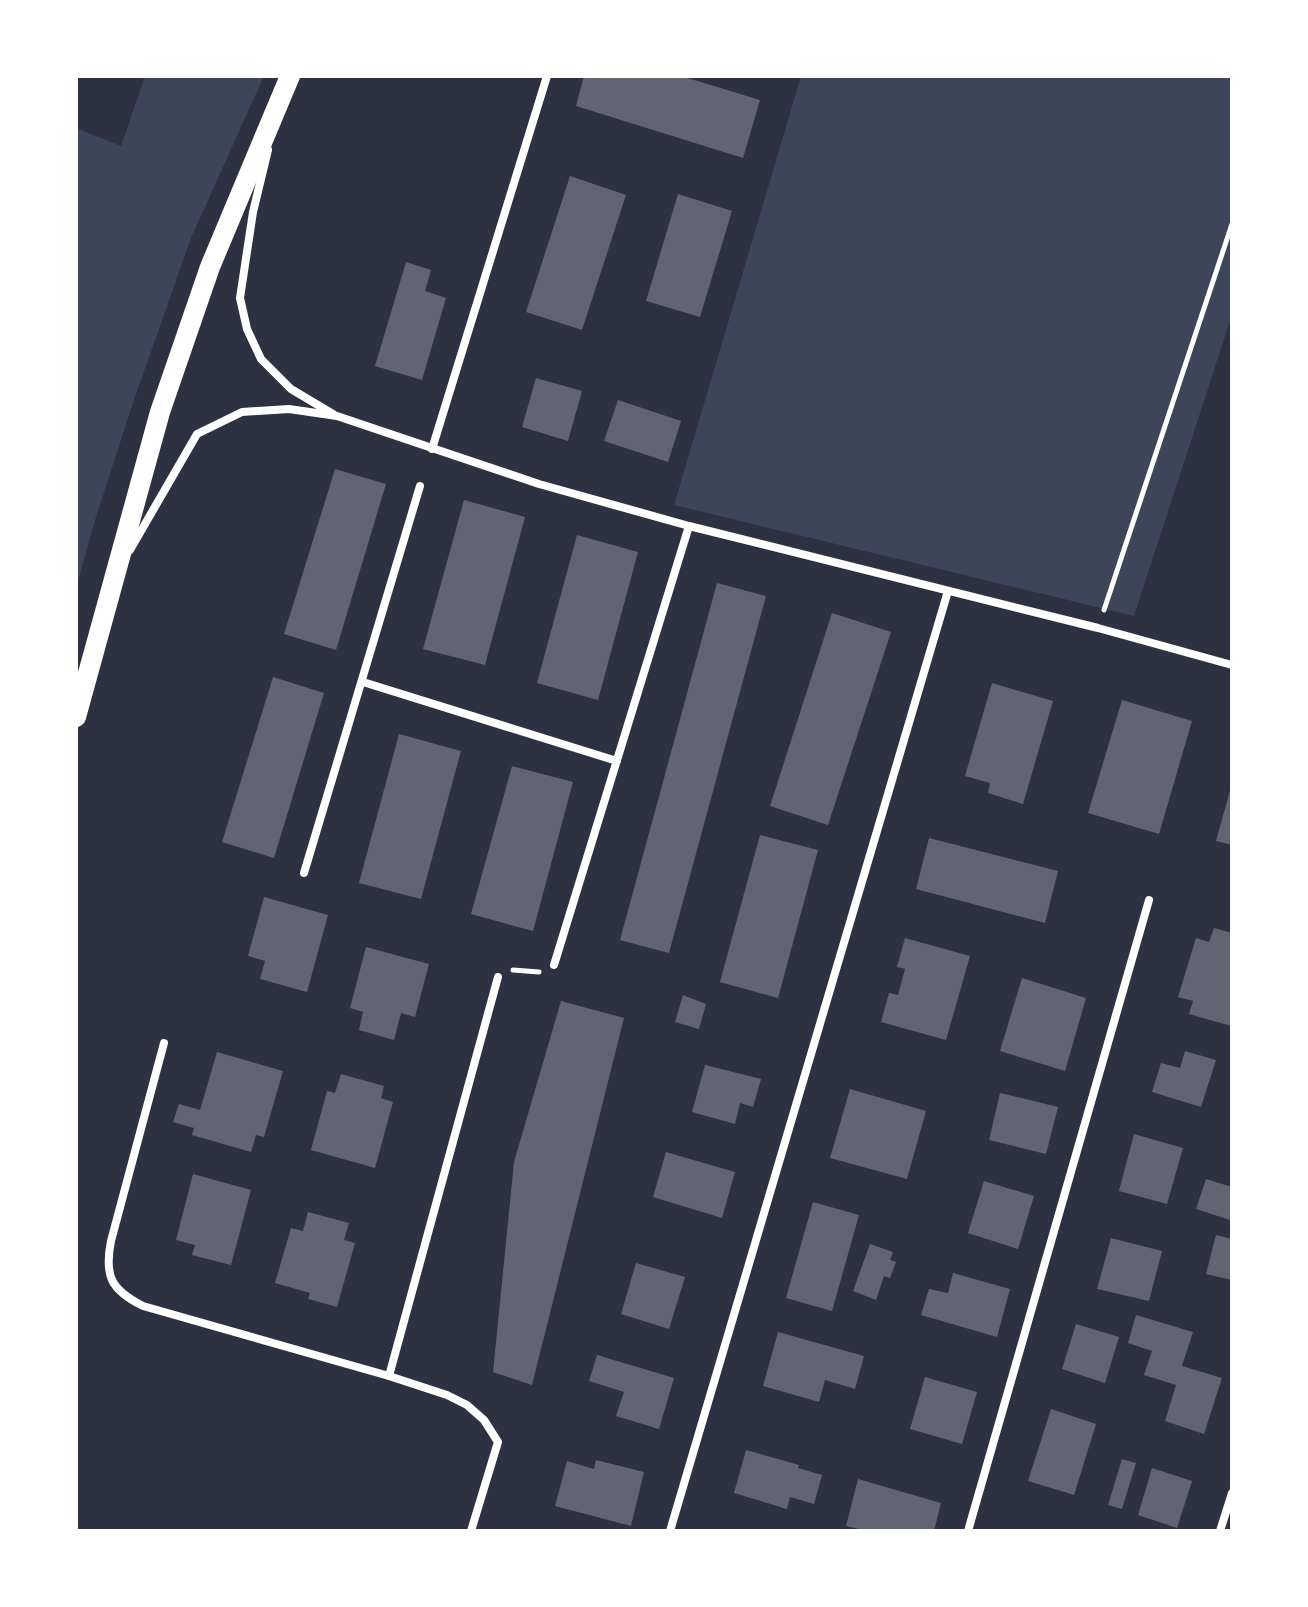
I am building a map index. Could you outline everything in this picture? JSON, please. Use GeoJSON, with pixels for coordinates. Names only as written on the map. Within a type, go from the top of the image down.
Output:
{"type":"FeatureCollection","features":[{"type":"Feature","properties":{"kind":"main road"},"geometry":{"type":"LineString","coordinates":[[76,717],[175,367],[210,267],[290,76]]}},
{"type":"Feature","properties":{"kind":"street"},"geometry":{"type":"LineString","coordinates":[[432,449],[547,76]]}},
{"type":"Feature","properties":{"kind":"street"},"geometry":{"type":"LineString","coordinates":[[279,102],[253,212],[240,298],[247,329],[261,359],[291,389],[337,416]]}},
{"type":"Feature","properties":{"kind":"street"},"geometry":{"type":"LineString","coordinates":[[115,574],[197,434],[242,412],[289,409],[337,416],[539,484],[689,526],[1098,628],[1232,665]]}},
{"type":"Feature","properties":{"kind":"street"},"geometry":{"type":"LineString","coordinates":[[304,873],[420,486]]}},
{"type":"Feature","properties":{"kind":"street"},"geometry":{"type":"LineString","coordinates":[[554,965],[689,526]]}},
{"type":"Feature","properties":{"kind":"street"},"geometry":{"type":"LineString","coordinates":[[681,1531],[670,1530],[948,591]]}},
{"type":"Feature","properties":{"kind":"street"},"geometry":{"type":"LineString","coordinates":[[363,682],[617,761]]}},
{"type":"Feature","properties":{"kind":"street"},"geometry":{"type":"LineString","coordinates":[[968,1531],[1149,900]]}},
{"type":"Feature","properties":{"kind":"street"},"geometry":{"type":"LineString","coordinates":[[389,1376],[498,977]]}},
{"type":"Feature","properties":{"kind":"street"},"geometry":{"type":"LineString","coordinates":[[164,1043],[111,1241],[108,1270],[112,1282],[129,1299],[143,1306],[389,1376],[467,1405],[492,1429],[498,1442],[471,1531]]}},
{"type":"Feature","properties":{"kind":"street"},"geometry":{"type":"LineString","coordinates":[[1220,1531],[1232,1493]]}},
{"type":"Feature","properties":{"kind":"path"},"geometry":{"type":"LineString","coordinates":[[1098,628],[1232,224]]}},
{"type":"Feature","properties":{"kind":"path"},"geometry":{"type":"LineString","coordinates":[[498,977],[511,971],[541,973],[554,965]]}},
{"type":"Feature","properties":{"kind":"shaded area"},"geometry":{"type":"Polygon","coordinates":[[[145,76],[264,76],[191,238],[133,403],[76,588],[76,128],[121,146],[145,76]]]}},
{"type":"Feature","properties":{"kind":"shaded area"},"geometry":{"type":"Polygon","coordinates":[[[801,76],[1232,76],[1232,315],[1134,616],[674,505],[801,76]]]}},
{"type":"Feature","properties":{"kind":"building"},"geometry":{"type":"Polygon","coordinates":[[[584,76],[681,76],[760,100],[743,158],[576,106],[584,76]]]}},
{"type":"Feature","properties":{"kind":"building"},"geometry":{"type":"Polygon","coordinates":[[[570,176],[626,195],[582,330],[526,312],[570,176]]]}},
{"type":"Feature","properties":{"kind":"building"},"geometry":{"type":"Polygon","coordinates":[[[678,194],[732,211],[700,317],[646,301],[678,194]]]}},
{"type":"Feature","properties":{"kind":"building"},"geometry":{"type":"Polygon","coordinates":[[[406,262],[431,270],[425,291],[446,298],[422,380],[375,366],[406,262]]]}},
{"type":"Feature","properties":{"kind":"building"},"geometry":{"type":"Polygon","coordinates":[[[536,378],[582,391],[568,441],[522,427],[536,378]]]}},
{"type":"Feature","properties":{"kind":"building"},"geometry":{"type":"Polygon","coordinates":[[[618,400],[681,421],[668,462],[604,441],[618,400]]]}},
{"type":"Feature","properties":{"kind":"building"},"geometry":{"type":"Polygon","coordinates":[[[335,469],[386,484],[336,650],[284,634],[335,469]]]}},
{"type":"Feature","properties":{"kind":"building"},"geometry":{"type":"Polygon","coordinates":[[[464,500],[525,517],[485,665],[423,649],[464,500]]]}},
{"type":"Feature","properties":{"kind":"building"},"geometry":{"type":"Polygon","coordinates":[[[577,535],[638,552],[598,700],[537,683],[577,535]]]}},
{"type":"Feature","properties":{"kind":"building"},"geometry":{"type":"Polygon","coordinates":[[[717,583],[766,596],[669,953],[620,940],[717,583]]]}},
{"type":"Feature","properties":{"kind":"building"},"geometry":{"type":"Polygon","coordinates":[[[832,613],[891,632],[828,825],[770,806],[832,613]]]}},
{"type":"Feature","properties":{"kind":"building"},"geometry":{"type":"Polygon","coordinates":[[[273,677],[324,693],[274,858],[222,842],[273,677]]]}},
{"type":"Feature","properties":{"kind":"building"},"geometry":{"type":"Polygon","coordinates":[[[992,683],[1053,701],[1023,804],[988,793],[990,783],[965,776],[992,683]]]}},
{"type":"Feature","properties":{"kind":"building"},"geometry":{"type":"Polygon","coordinates":[[[1122,700],[1192,721],[1159,834],[1088,813],[1122,700]]]}},
{"type":"Feature","properties":{"kind":"building"},"geometry":{"type":"Polygon","coordinates":[[[399,734],[461,751],[421,899],[359,883],[399,734]]]}},
{"type":"Feature","properties":{"kind":"building"},"geometry":{"type":"Polygon","coordinates":[[[512,766],[573,782],[533,931],[471,914],[512,766]]]}},
{"type":"Feature","properties":{"kind":"building"},"geometry":{"type":"Polygon","coordinates":[[[1232,787],[1232,845],[1216,841],[1232,787]]]}},
{"type":"Feature","properties":{"kind":"building"},"geometry":{"type":"Polygon","coordinates":[[[760,835],[818,850],[778,998],[720,982],[760,835]]]}},
{"type":"Feature","properties":{"kind":"building"},"geometry":{"type":"Polygon","coordinates":[[[929,838],[1058,871],[1045,923],[916,889],[929,838]]]}},
{"type":"Feature","properties":{"kind":"building"},"geometry":{"type":"Polygon","coordinates":[[[264,897],[328,915],[307,992],[260,979],[265,961],[248,956],[264,897]]]}},
{"type":"Feature","properties":{"kind":"building"},"geometry":{"type":"Polygon","coordinates":[[[1214,928],[1232,933],[1231,1026],[1189,1014],[1193,1001],[1178,997],[1196,938],[1209,942],[1214,928]]]}},
{"type":"Feature","properties":{"kind":"building"},"geometry":{"type":"Polygon","coordinates":[[[905,938],[970,956],[946,1040],[881,1022],[889,993],[898,995],[905,969],[897,967],[905,938]]]}},
{"type":"Feature","properties":{"kind":"building"},"geometry":{"type":"Polygon","coordinates":[[[366,947],[429,964],[415,1017],[401,1013],[394,1040],[359,1030],[363,1012],[350,1008],[366,947]]]}},
{"type":"Feature","properties":{"kind":"building"},"geometry":{"type":"Polygon","coordinates":[[[1022,978],[1086,998],[1065,1071],[1000,1051],[1022,978]]]}},
{"type":"Feature","properties":{"kind":"building"},"geometry":{"type":"Polygon","coordinates":[[[683,995],[706,1004],[699,1029],[675,1022],[683,995]]]}},
{"type":"Feature","properties":{"kind":"building"},"geometry":{"type":"Polygon","coordinates":[[[561,1001],[624,1018],[532,1385],[493,1372],[514,1162],[561,1001]]]}},
{"type":"Feature","properties":{"kind":"building"},"geometry":{"type":"Polygon","coordinates":[[[1185,1051],[1216,1060],[1201,1107],[1152,1092],[1161,1063],[1180,1068],[1185,1051]]]}},
{"type":"Feature","properties":{"kind":"building"},"geometry":{"type":"Polygon","coordinates":[[[217,1052],[283,1071],[264,1137],[256,1135],[251,1152],[192,1135],[194,1128],[173,1122],[179,1104],[200,1110],[217,1052]]]}},
{"type":"Feature","properties":{"kind":"building"},"geometry":{"type":"Polygon","coordinates":[[[705,1065],[761,1079],[753,1107],[740,1103],[735,1124],[692,1112],[705,1065]]]}},
{"type":"Feature","properties":{"kind":"building"},"geometry":{"type":"Polygon","coordinates":[[[341,1074],[384,1086],[381,1098],[393,1102],[375,1168],[311,1150],[327,1091],[335,1093],[341,1074]]]}},
{"type":"Feature","properties":{"kind":"building"},"geometry":{"type":"Polygon","coordinates":[[[850,1089],[926,1111],[907,1179],[830,1158],[850,1089]]]}},
{"type":"Feature","properties":{"kind":"building"},"geometry":{"type":"Polygon","coordinates":[[[1000,1093],[1058,1107],[1046,1154],[989,1140],[1000,1093]]]}},
{"type":"Feature","properties":{"kind":"building"},"geometry":{"type":"Polygon","coordinates":[[[1134,1134],[1183,1148],[1167,1204],[1119,1191],[1134,1134]]]}},
{"type":"Feature","properties":{"kind":"building"},"geometry":{"type":"Polygon","coordinates":[[[666,1152],[735,1172],[722,1218],[653,1197],[666,1152]]]}},
{"type":"Feature","properties":{"kind":"building"},"geometry":{"type":"Polygon","coordinates":[[[193,1174],[251,1190],[231,1265],[192,1255],[195,1245],[176,1240],[193,1174]]]}},
{"type":"Feature","properties":{"kind":"building"},"geometry":{"type":"Polygon","coordinates":[[[1206,1179],[1232,1187],[1230,1220],[1196,1209],[1206,1179]]]}},
{"type":"Feature","properties":{"kind":"building"},"geometry":{"type":"Polygon","coordinates":[[[984,1181],[1034,1196],[1018,1249],[968,1233],[984,1181]]]}},
{"type":"Feature","properties":{"kind":"building"},"geometry":{"type":"Polygon","coordinates":[[[813,1202],[859,1215],[832,1311],[786,1298],[813,1202]]]}},
{"type":"Feature","properties":{"kind":"building"},"geometry":{"type":"Polygon","coordinates":[[[308,1212],[349,1223],[344,1240],[355,1243],[337,1307],[308,1299],[310,1293],[275,1283],[291,1228],[303,1231],[308,1212]]]}},
{"type":"Feature","properties":{"kind":"building"},"geometry":{"type":"Polygon","coordinates":[[[1216,1235],[1232,1239],[1232,1280],[1206,1274],[1216,1235]]]}},
{"type":"Feature","properties":{"kind":"building"},"geometry":{"type":"Polygon","coordinates":[[[1111,1238],[1162,1251],[1149,1301],[1097,1289],[1111,1238]]]}},
{"type":"Feature","properties":{"kind":"building"},"geometry":{"type":"Polygon","coordinates":[[[870,1244],[893,1252],[890,1260],[896,1262],[890,1278],[884,1276],[876,1300],[853,1291],[870,1244]]]}},
{"type":"Feature","properties":{"kind":"building"},"geometry":{"type":"Polygon","coordinates":[[[636,1263],[685,1277],[669,1329],[621,1314],[636,1263]]]}},
{"type":"Feature","properties":{"kind":"building"},"geometry":{"type":"Polygon","coordinates":[[[953,1273],[1010,1289],[997,1337],[921,1315],[929,1289],[948,1293],[953,1273]]]}},
{"type":"Feature","properties":{"kind":"building"},"geometry":{"type":"Polygon","coordinates":[[[1136,1315],[1193,1332],[1182,1366],[1222,1378],[1204,1434],[1165,1421],[1176,1385],[1144,1375],[1152,1351],[1128,1343],[1136,1315]]]}},
{"type":"Feature","properties":{"kind":"building"},"geometry":{"type":"Polygon","coordinates":[[[1076,1324],[1119,1337],[1105,1383],[1062,1369],[1076,1324]]]}},
{"type":"Feature","properties":{"kind":"building"},"geometry":{"type":"Polygon","coordinates":[[[778,1332],[864,1356],[855,1389],[825,1380],[819,1402],[763,1386],[778,1332]]]}},
{"type":"Feature","properties":{"kind":"building"},"geometry":{"type":"Polygon","coordinates":[[[597,1355],[674,1378],[659,1429],[616,1416],[624,1392],[589,1381],[597,1355]]]}},
{"type":"Feature","properties":{"kind":"building"},"geometry":{"type":"Polygon","coordinates":[[[925,1377],[977,1392],[962,1444],[910,1429],[925,1377]]]}},
{"type":"Feature","properties":{"kind":"building"},"geometry":{"type":"Polygon","coordinates":[[[1051,1409],[1096,1424],[1074,1495],[1028,1481],[1051,1409]]]}},
{"type":"Feature","properties":{"kind":"building"},"geometry":{"type":"Polygon","coordinates":[[[746,1450],[822,1475],[814,1504],[790,1497],[787,1509],[734,1493],[746,1450]]]}},
{"type":"Feature","properties":{"kind":"building"},"geometry":{"type":"Polygon","coordinates":[[[1122,1459],[1136,1463],[1122,1509],[1108,1505],[1122,1459]]]}},
{"type":"Feature","properties":{"kind":"building"},"geometry":{"type":"Polygon","coordinates":[[[596,1460],[644,1472],[631,1526],[555,1506],[567,1461],[594,1469],[596,1460]]]}},
{"type":"Feature","properties":{"kind":"building"},"geometry":{"type":"Polygon","coordinates":[[[1152,1468],[1192,1481],[1177,1528],[1138,1515],[1152,1468]]]}},
{"type":"Feature","properties":{"kind":"building"},"geometry":{"type":"Polygon","coordinates":[[[858,1479],[941,1503],[934,1531],[867,1531],[846,1526],[858,1479]]]}}]}
